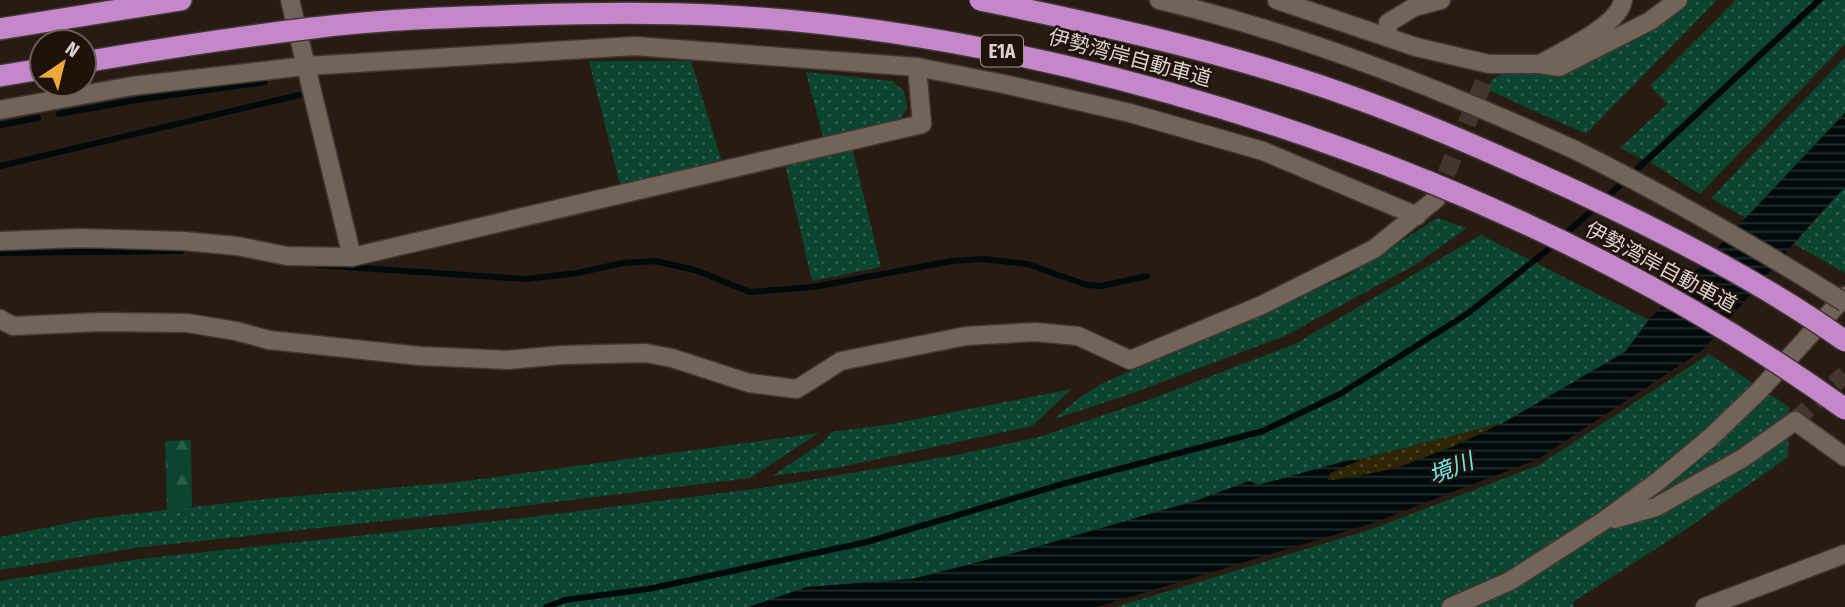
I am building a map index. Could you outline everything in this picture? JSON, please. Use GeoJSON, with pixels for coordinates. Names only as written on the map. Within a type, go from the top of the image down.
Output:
{"type":"FeatureCollection","features":[{"type":"Feature","properties":{"kind":"highway"},"geometry":{"type":"LineString","coordinates":[[0,29],[181,0]]}},
{"type":"Feature","properties":{"kind":"highway","name":"伊勢湾岸自動車道"},"geometry":{"type":"LineString","coordinates":[[980,0],[1091,23],[1302,79],[1433,128],[1663,232],[1755,283],[1845,341]]}},
{"type":"Feature","properties":{"kind":"highway","name":"伊勢湾岸自動車道"},"geometry":{"type":"LineString","coordinates":[[98,60],[318,27],[462,17],[606,13],[713,15],[818,24],[921,37],[1016,54],[1155,88],[1232,111],[1423,178],[1530,226],[1633,277],[1729,331],[1845,409]]}},
{"type":"Feature","properties":{"kind":"highway"},"geometry":{"type":"LineString","coordinates":[[0,76],[28,71]]}},
{"type":"Feature","properties":{"kind":"street"},"geometry":{"type":"LineString","coordinates":[[290,0],[352,257]]}},
{"type":"Feature","properties":{"kind":"street"},"geometry":{"type":"LineString","coordinates":[[1159,0],[1280,33],[1358,60],[1507,119],[1691,209],[1845,302]]}},
{"type":"Feature","properties":{"kind":"street"},"geometry":{"type":"LineString","coordinates":[[1277,0],[1487,72],[1540,64],[1559,67],[1650,21],[1678,0]]}},
{"type":"Feature","properties":{"kind":"street"},"geometry":{"type":"LineString","coordinates":[[1387,36],[1388,23],[1414,6],[1441,0]]}},
{"type":"Feature","properties":{"kind":"street"},"geometry":{"type":"LineString","coordinates":[[1540,64],[1606,26],[1623,5],[1623,0]]}},
{"type":"Feature","properties":{"kind":"street"},"geometry":{"type":"LineString","coordinates":[[0,110],[132,86],[306,66],[634,46],[917,67],[1130,113],[1263,152],[1417,216]]}},
{"type":"Feature","properties":{"kind":"street"},"geometry":{"type":"LineString","coordinates":[[0,241],[80,238],[184,241],[237,246],[288,256],[352,257],[922,124],[917,67]]}},
{"type":"Feature","properties":{"kind":"street"},"geometry":{"type":"LineString","coordinates":[[0,319],[13,326],[100,322],[187,323],[236,331],[269,340],[432,357],[507,360],[562,355],[645,353],[672,358],[749,383],[797,388],[841,361],[966,336],[1035,332],[1079,336],[1130,360],[1262,305],[1374,249],[1436,199]]}},
{"type":"Feature","properties":{"kind":"street"},"geometry":{"type":"LineString","coordinates":[[1451,607],[1510,581],[1602,522],[1710,438],[1759,391],[1845,296]]}},
{"type":"Feature","properties":{"kind":"street"},"geometry":{"type":"LineString","coordinates":[[1602,522],[1656,507],[1743,458],[1795,421],[1845,457]]}},
{"type":"Feature","properties":{"kind":"street"},"geometry":{"type":"LineString","coordinates":[[1705,607],[1845,554]]}},
{"type":"Feature","properties":{"kind":"green space"},"geometry":{"type":"Polygon","coordinates":[[[1689,0],[1717,0],[1586,134],[1488,90],[1491,80],[1508,71],[1558,76],[1649,29],[1689,0]]]}},
{"type":"Feature","properties":{"kind":"green space"},"geometry":{"type":"Polygon","coordinates":[[[1736,0],[1816,0],[1645,160],[1620,148],[1667,104],[1650,86],[1736,0]]]}},
{"type":"Feature","properties":{"kind":"green space"},"geometry":{"type":"Polygon","coordinates":[[[1824,0],[1845,0],[1845,44],[1700,194],[1650,162],[1824,0]]]}},
{"type":"Feature","properties":{"kind":"green space"},"geometry":{"type":"Polygon","coordinates":[[[1845,57],[1845,113],[1746,218],[1711,198],[1845,57]]]}},
{"type":"Feature","properties":{"kind":"green space"},"geometry":{"type":"Polygon","coordinates":[[[589,61],[691,61],[722,162],[620,185],[589,61]]]}},
{"type":"Feature","properties":{"kind":"green space"},"geometry":{"type":"Polygon","coordinates":[[[806,72],[892,81],[904,91],[907,107],[901,119],[823,137],[806,72]]]}},
{"type":"Feature","properties":{"kind":"green space"},"geometry":{"type":"Polygon","coordinates":[[[852,147],[881,267],[812,281],[785,164],[852,147]]]}},
{"type":"Feature","properties":{"kind":"green space"},"geometry":{"type":"Polygon","coordinates":[[[1845,187],[1845,273],[1794,244],[1845,187]]]}},
{"type":"Feature","properties":{"kind":"green space"},"geometry":{"type":"Polygon","coordinates":[[[1437,218],[1467,228],[1415,265],[1287,335],[1130,394],[1054,419],[1101,384],[1347,276],[1437,218]]]}},
{"type":"Feature","properties":{"kind":"green space"},"geometry":{"type":"Polygon","coordinates":[[[1481,235],[1649,320],[1625,352],[1503,423],[1258,485],[1249,481],[1198,500],[1022,551],[912,579],[807,587],[749,607],[0,607],[0,581],[139,559],[523,518],[762,488],[952,456],[1039,437],[1151,399],[1295,344],[1481,235]]]}},
{"type":"Feature","properties":{"kind":"green space"},"geometry":{"type":"Polygon","coordinates":[[[1709,354],[1789,407],[1788,457],[1685,530],[1573,602],[1574,607],[1116,607],[1372,529],[1539,465],[1709,354]]]}},
{"type":"Feature","properties":{"kind":"green space"},"geometry":{"type":"Polygon","coordinates":[[[1072,389],[1032,426],[836,468],[772,476],[823,442],[831,432],[892,424],[1072,389]]]}},
{"type":"Feature","properties":{"kind":"green space"},"geometry":{"type":"Polygon","coordinates":[[[819,433],[750,478],[523,506],[135,548],[0,570],[0,537],[94,518],[274,498],[458,482],[819,433]]]}},
{"type":"Feature","properties":{"kind":"green space"},"geometry":{"type":"Polygon","coordinates":[[[191,440],[192,507],[167,510],[165,441],[191,440]]]}},
{"type":"Feature","properties":{"kind":"sand"},"geometry":{"type":"Polygon","coordinates":[[[1503,423],[1417,460],[1373,473],[1327,480],[1330,473],[1363,459],[1503,423]]]}},
{"type":"Feature","properties":{"kind":"water","name":"境川"},"geometry":{"type":"Polygon","coordinates":[[[1845,113],[1845,187],[1703,350],[1538,459],[1373,523],[1097,607],[749,607],[807,587],[912,579],[1022,551],[1198,500],[1249,481],[1258,485],[1349,460],[1363,459],[1330,473],[1328,480],[1335,480],[1394,469],[1452,447],[1503,423],[1625,352],[1649,320],[1845,113]]]}},
{"type":"Feature","properties":{"kind":"waterway"},"geometry":{"type":"LineString","coordinates":[[1605,199],[1819,0]]}},
{"type":"Feature","properties":{"kind":"waterway"},"geometry":{"type":"LineString","coordinates":[[59,114],[265,82]]}},
{"type":"Feature","properties":{"kind":"waterway"},"geometry":{"type":"LineString","coordinates":[[0,166],[299,95]]}},
{"type":"Feature","properties":{"kind":"waterway"},"geometry":{"type":"LineString","coordinates":[[0,125],[38,118]]}},
{"type":"Feature","properties":{"kind":"waterway"},"geometry":{"type":"LineString","coordinates":[[1563,236],[1597,206]]}},
{"type":"Feature","properties":{"kind":"waterway"},"geometry":{"type":"LineString","coordinates":[[546,607],[565,600],[648,589],[867,542],[1066,483],[1263,431],[1340,394],[1467,314],[1555,244]]}},
{"type":"Feature","properties":{"kind":"waterway"},"geometry":{"type":"LineString","coordinates":[[0,253],[181,251]]}},
{"type":"Feature","properties":{"kind":"waterway"},"geometry":{"type":"LineString","coordinates":[[317,265],[526,279],[577,273],[623,263],[655,261],[695,270],[750,292],[813,287],[952,261],[984,259],[1027,264],[1087,285],[1101,286],[1147,276]]}},
{"type":"Feature","properties":{"kind":"tunnel"},"geometry":{"type":"LineString","coordinates":[[1436,199],[1485,79]]}},
{"type":"Feature","properties":{"kind":"tunnel"},"geometry":{"type":"LineString","coordinates":[[1795,421],[1845,374]]}}]}
